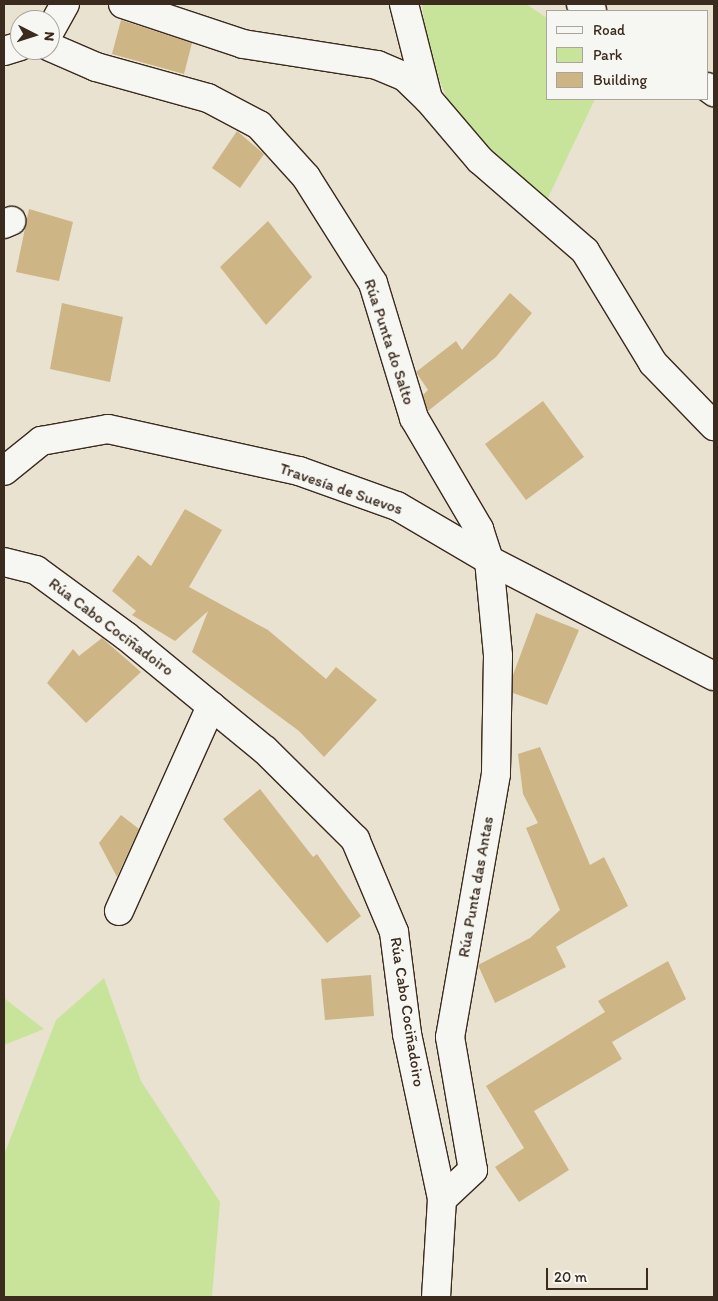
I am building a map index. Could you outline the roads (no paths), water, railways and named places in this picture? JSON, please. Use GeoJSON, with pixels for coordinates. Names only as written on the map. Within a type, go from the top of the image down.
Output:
{"type":"FeatureCollection","features":[{"type":"Feature","properties":{"kind":"street"},"geometry":{"type":"LineString","coordinates":[[123,4],[243,44],[377,65],[405,77],[428,99],[480,160],[584,251],[653,363],[714,426]]}},
{"type":"Feature","properties":{"kind":"street"},"geometry":{"type":"LineString","coordinates":[[404,4],[428,99]]}},
{"type":"Feature","properties":{"kind":"street","name":"Rúa Punta do Salto"},"geometry":{"type":"LineString","coordinates":[[60,51],[96,67],[208,98],[259,125],[306,178],[373,283],[414,418],[479,529],[488,560]]}},
{"type":"Feature","properties":{"kind":"street","name":"Travesía de Suevos"},"geometry":{"type":"LineString","coordinates":[[4,471],[41,441],[108,429],[298,471],[397,506],[488,560],[714,676]]}},
{"type":"Feature","properties":{"kind":"street","name":"Rúa Punta das Antas"},"geometry":{"type":"LineString","coordinates":[[442,1199],[472,1170],[450,1037],[496,774],[498,656],[488,560]]}},
{"type":"Feature","properties":{"kind":"street","name":"Rúa Cabo Cociñadoiro"},"geometry":{"type":"LineString","coordinates":[[4,562],[36,570],[211,706],[266,750],[356,838],[394,932],[407,1034],[442,1199],[436,1297]]}},
{"type":"Feature","properties":{"kind":"street"},"geometry":{"type":"LineString","coordinates":[[119,911],[211,706]]}}]}
